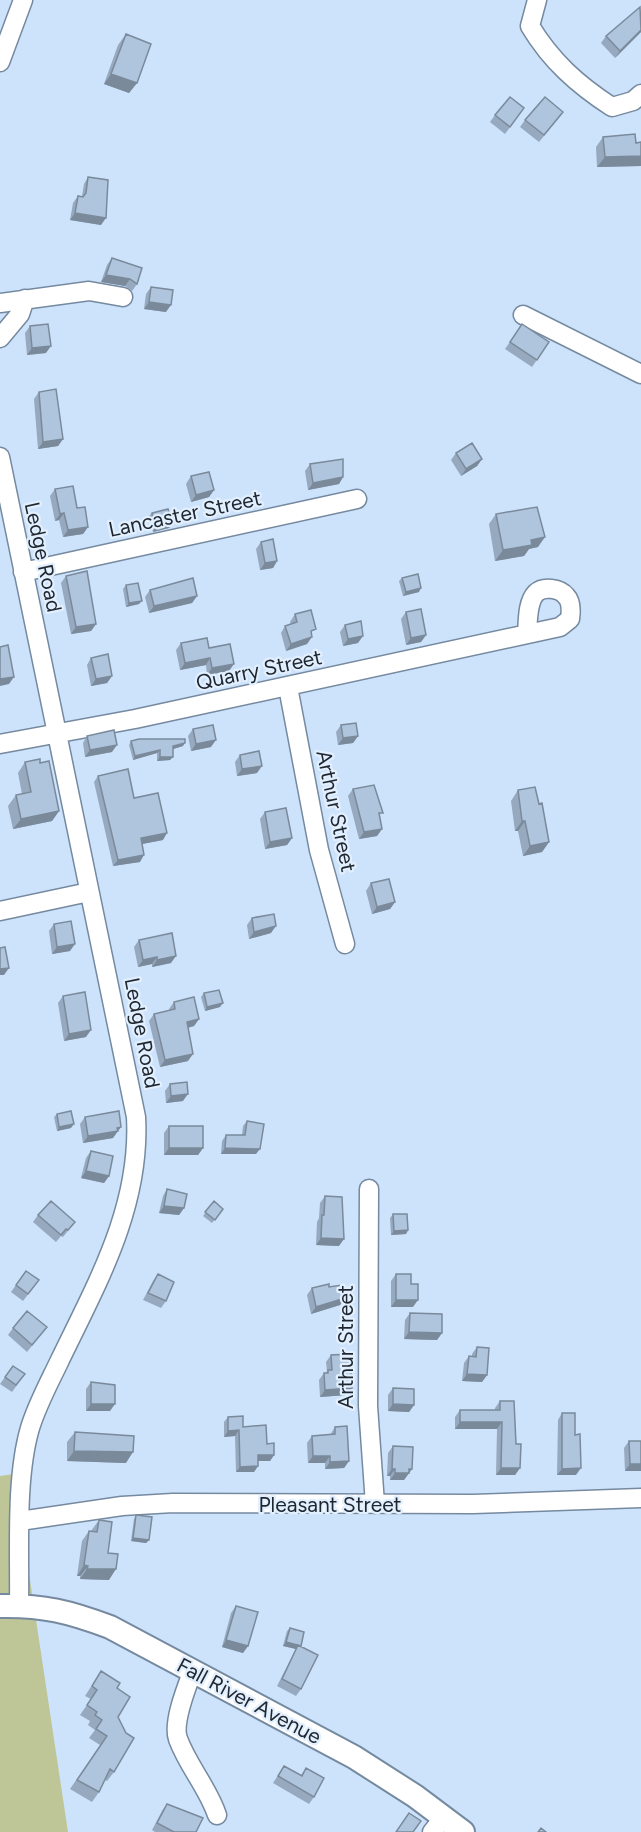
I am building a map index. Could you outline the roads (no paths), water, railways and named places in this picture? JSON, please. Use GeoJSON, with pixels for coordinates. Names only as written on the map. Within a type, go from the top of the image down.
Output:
{"type":"FeatureCollection","features":[{"type":"Feature","properties":{"kind":"main road","name":"Fall River Avenue"},"geometry":{"type":"LineString","coordinates":[[9,1606],[70,1612],[110,1627],[354,1757],[438,1825],[463,1832]]}},
{"type":"Feature","properties":{"kind":"street"},"geometry":{"type":"LineString","coordinates":[[0,62],[23,0]]}},
{"type":"Feature","properties":{"kind":"street"},"geometry":{"type":"LineString","coordinates":[[537,0],[530,26],[544,49],[580,86],[612,107],[633,101],[641,94]]}},
{"type":"Feature","properties":{"kind":"street"},"geometry":{"type":"LineString","coordinates":[[0,303],[89,291],[123,297]]}},
{"type":"Feature","properties":{"kind":"street"},"geometry":{"type":"LineString","coordinates":[[0,338],[20,314],[25,299]]}},
{"type":"Feature","properties":{"kind":"street"},"geometry":{"type":"LineString","coordinates":[[523,315],[641,375]]}},
{"type":"Feature","properties":{"kind":"street","name":"Ledge Road"},"geometry":{"type":"LineString","coordinates":[[0,457],[136,1117],[136,1159],[130,1196],[118,1236],[40,1400],[30,1430],[24,1457],[20,1521],[9,1606]]}},
{"type":"Feature","properties":{"kind":"street","name":"Lancaster Street"},"geometry":{"type":"LineString","coordinates":[[23,572],[357,499]]}},
{"type":"Feature","properties":{"kind":"street","name":"Quarry Street"},"geometry":{"type":"LineString","coordinates":[[0,744],[56,735],[288,687],[527,634]]}},
{"type":"Feature","properties":{"kind":"street","name":"Arthur Street"},"geometry":{"type":"LineString","coordinates":[[288,687],[320,850],[345,944]]}},
{"type":"Feature","properties":{"kind":"street"},"geometry":{"type":"LineString","coordinates":[[0,911],[89,892]]}},
{"type":"Feature","properties":{"kind":"street","name":"Arthur Street"},"geometry":{"type":"LineString","coordinates":[[369,1189],[368,1406],[375,1504]]}},
{"type":"Feature","properties":{"kind":"street","name":"Pleasant Street"},"geometry":{"type":"LineString","coordinates":[[20,1521],[122,1506],[163,1504],[375,1504],[641,1498]]}},
{"type":"Feature","properties":{"kind":"street"},"geometry":{"type":"LineString","coordinates":[[193,1670],[181,1704],[177,1737],[210,1795],[217,1815]]}}]}
